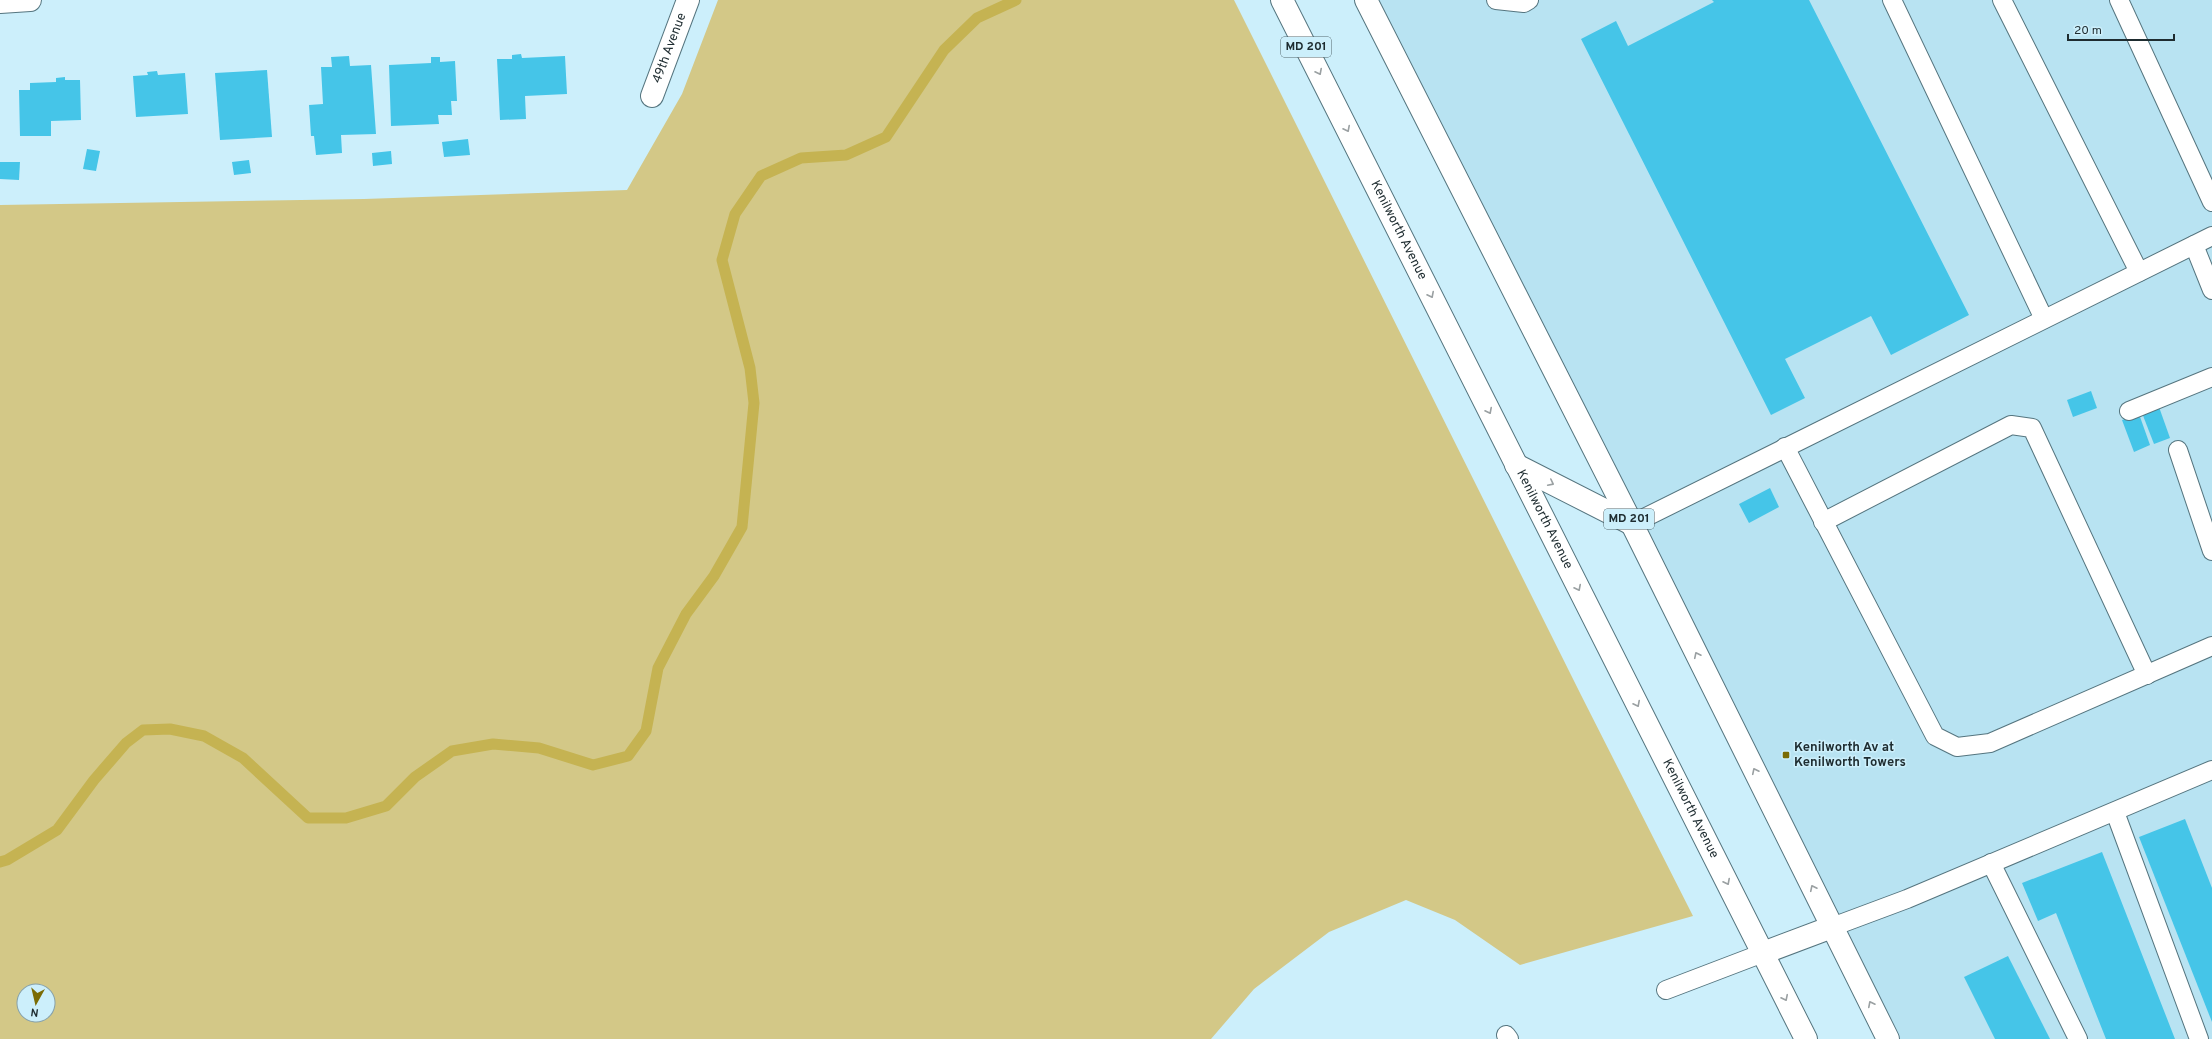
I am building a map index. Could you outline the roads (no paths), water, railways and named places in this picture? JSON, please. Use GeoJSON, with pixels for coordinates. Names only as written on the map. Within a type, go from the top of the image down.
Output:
{"type":"FeatureCollection","features":[{"type":"Feature","properties":{"kind":"main road"},"geometry":{"type":"LineString","coordinates":[[0,2],[30,0]]}},
{"type":"Feature","properties":{"kind":"main road","name":"49th Avenue"},"geometry":{"type":"LineString","coordinates":[[652,96],[688,0]]}},
{"type":"Feature","properties":{"kind":"main road","name":"Kenilworth Avenue"},"geometry":{"type":"LineString","coordinates":[[1282,0],[1806,1039]]}},
{"type":"Feature","properties":{"kind":"main road","name":"MD 201"},"geometry":{"type":"LineString","coordinates":[[1366,0],[1632,524],[1888,1039]]}},
{"type":"Feature","properties":{"kind":"main road"},"geometry":{"type":"LineString","coordinates":[[1516,465],[1632,524]]}},
{"type":"Feature","properties":{"kind":"main road"},"geometry":{"type":"LineString","coordinates":[[1763,953],[1832,927]]}},
{"type":"Feature","properties":{"kind":"lane"},"geometry":{"type":"LineString","coordinates":[[1496,0],[1524,3],[1529,0]]}},
{"type":"Feature","properties":{"kind":"lane"},"geometry":{"type":"LineString","coordinates":[[1892,0],[2044,319]]}},
{"type":"Feature","properties":{"kind":"lane"},"geometry":{"type":"LineString","coordinates":[[2002,0],[2138,272]]}},
{"type":"Feature","properties":{"kind":"lane"},"geometry":{"type":"LineString","coordinates":[[2119,0],[2212,202]]}},
{"type":"Feature","properties":{"kind":"lane"},"geometry":{"type":"LineString","coordinates":[[1632,524],[2212,236]]}},
{"type":"Feature","properties":{"kind":"lane"},"geometry":{"type":"LineString","coordinates":[[2194,245],[2212,290]]}},
{"type":"Feature","properties":{"kind":"lane"},"geometry":{"type":"LineString","coordinates":[[2129,411],[2212,377]]}},
{"type":"Feature","properties":{"kind":"lane"},"geometry":{"type":"LineString","coordinates":[[1824,522],[2011,425],[2032,428],[2146,676]]}},
{"type":"Feature","properties":{"kind":"lane"},"geometry":{"type":"LineString","coordinates":[[1785,447],[1935,736],[1958,746],[1990,743],[2212,646]]}},
{"type":"Feature","properties":{"kind":"lane"},"geometry":{"type":"LineString","coordinates":[[2178,450],[2212,551]]}},
{"type":"Feature","properties":{"kind":"lane"},"geometry":{"type":"LineString","coordinates":[[1832,927],[1907,899],[2212,770]]}},
{"type":"Feature","properties":{"kind":"lane"},"geometry":{"type":"LineString","coordinates":[[2115,812],[2199,1039]]}},
{"type":"Feature","properties":{"kind":"lane"},"geometry":{"type":"LineString","coordinates":[[1991,863],[2078,1039]]}},
{"type":"Feature","properties":{"kind":"lane"},"geometry":{"type":"LineString","coordinates":[[1666,990],[1763,953]]}},
{"type":"Feature","properties":{"kind":"waterway"},"geometry":{"type":"LineString","coordinates":[[0,862],[7,860],[57,830],[94,780],[126,743],[143,730],[170,729],[204,736],[243,758],[308,818],[346,818],[386,806],[415,777],[452,751],[493,744],[539,748],[593,765],[628,756],[646,731],[658,668],[686,614],[714,576],[742,527],[754,403],[750,368],[722,260],[735,214],[761,176],[801,158],[846,155],[886,137],[944,50],[977,18],[1016,0]]}},
{"type":"Feature","properties":{"kind":"place","name":"Kenilworth Av at Kenilworth Towers"},"geometry":{"type":"Point","coordinates":[1786,755]}}]}
